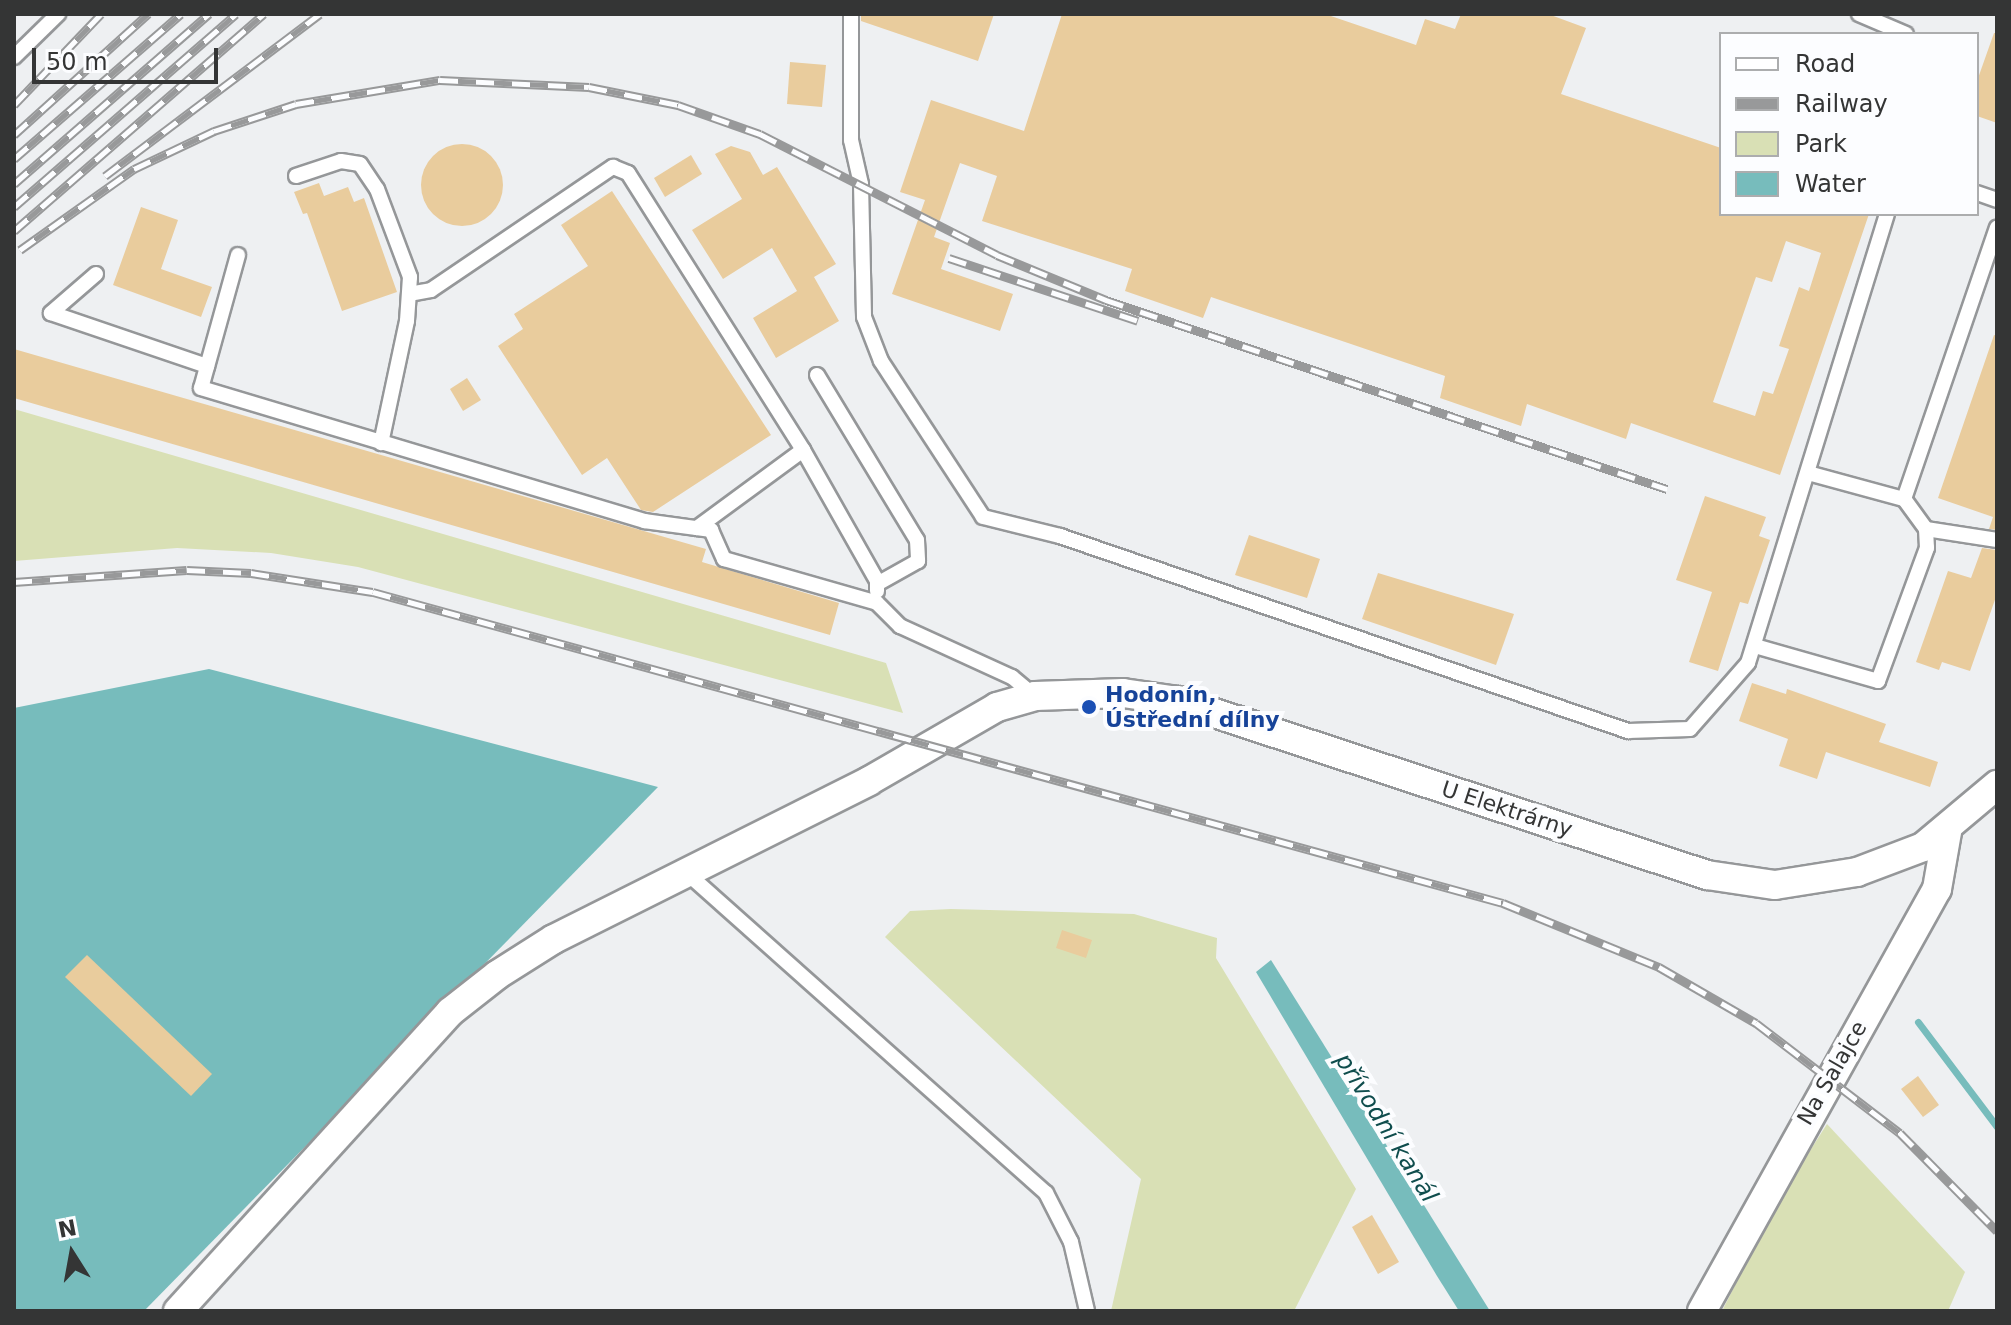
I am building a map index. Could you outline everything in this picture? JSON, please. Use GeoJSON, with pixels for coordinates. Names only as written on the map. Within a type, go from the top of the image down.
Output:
{"type":"FeatureCollection","features":[{"type":"Feature","properties":{"kind":"street","name":"U Elektrárny"},"geometry":{"type":"LineString","coordinates":[[178,1311],[450,1012],[554,939],[689,875],[997,707],[1035,696],[1123,693],[1178,701],[1707,875],[1762,883],[1820,881],[1857,872],[1947,832],[1997,785]]}},
{"type":"Feature","properties":{"kind":"street","name":"Na Salajce"},"geometry":{"type":"LineString","coordinates":[[1702,1311],[1937,889],[1947,832]]}},
{"type":"Feature","properties":{"kind":"lane"},"geometry":{"type":"LineString","coordinates":[[14,57],[58,14]]}},
{"type":"Feature","properties":{"kind":"lane"},"geometry":{"type":"LineString","coordinates":[[851,14],[851,140],[861,184],[864,317],[881,361],[983,517],[1060,536],[1628,731],[1690,729],[1748,663],[1886,216]]}},
{"type":"Feature","properties":{"kind":"lane"},"geometry":{"type":"LineString","coordinates":[[1859,14],[1901,32]]}},
{"type":"Feature","properties":{"kind":"lane"},"geometry":{"type":"LineString","coordinates":[[296,176],[341,161],[360,164],[377,189],[410,277],[381,443]]}},
{"type":"Feature","properties":{"kind":"lane"},"geometry":{"type":"LineString","coordinates":[[409,294],[431,290],[613,167],[628,173],[803,450],[877,584],[877,603]]}},
{"type":"Feature","properties":{"kind":"lane"},"geometry":{"type":"LineString","coordinates":[[1904,499],[1997,228]]}},
{"type":"Feature","properties":{"kind":"lane"},"geometry":{"type":"LineString","coordinates":[[238,255],[201,388],[644,521],[711,530],[724,559],[877,603],[900,626],[1012,677],[1035,696]]}},
{"type":"Feature","properties":{"kind":"lane"},"geometry":{"type":"LineString","coordinates":[[96,274],[51,313],[207,366]]}},
{"type":"Feature","properties":{"kind":"lane"},"geometry":{"type":"LineString","coordinates":[[817,375],[917,540],[918,561],[877,584]]}},
{"type":"Feature","properties":{"kind":"lane"},"geometry":{"type":"LineString","coordinates":[[697,528],[803,450]]}},
{"type":"Feature","properties":{"kind":"lane"},"geometry":{"type":"LineString","coordinates":[[1755,646],[1878,681],[1927,548],[1926,529],[1904,499],[1808,473]]}},
{"type":"Feature","properties":{"kind":"lane"},"geometry":{"type":"LineString","coordinates":[[1926,529],[1997,540]]}},
{"type":"Feature","properties":{"kind":"lane"},"geometry":{"type":"LineString","coordinates":[[689,875],[1046,1193],[1076,1255],[1087,1311]]}},
{"type":"Feature","properties":{"kind":"green space"},"geometry":{"type":"Polygon","coordinates":[[[14,409],[886,663],[903,713],[358,567],[271,553],[177,548],[14,561],[14,409]]]}},
{"type":"Feature","properties":{"kind":"green space"},"geometry":{"type":"Polygon","coordinates":[[[951,909],[1134,914],[1217,938],[1216,958],[1356,1189],[1294,1311],[1111,1311],[1141,1179],[885,937],[910,911],[951,909]]]}},
{"type":"Feature","properties":{"kind":"green space"},"geometry":{"type":"Polygon","coordinates":[[[1827,1124],[1965,1272],[1948,1311],[1722,1311],[1776,1204],[1827,1124]]]}},
{"type":"Feature","properties":{"kind":"water"},"geometry":{"type":"Polygon","coordinates":[[[209,669],[658,787],[144,1311],[14,1311],[14,708],[209,669]]]}},
{"type":"Feature","properties":{"kind":"water"},"geometry":{"type":"Polygon","coordinates":[[[1271,960],[1490,1311],[1459,1311],[1437,1276],[1256,972],[1271,960]]]}},
{"type":"Feature","properties":{"kind":"building"},"geometry":{"type":"Polygon","coordinates":[[[861,14],[994,14],[978,61],[861,21],[861,14]]]}},
{"type":"Feature","properties":{"kind":"building"},"geometry":{"type":"Polygon","coordinates":[[[1062,14],[1325,14],[1416,45],[1425,19],[1455,29],[1461,14],[1548,14],[1586,28],[1561,94],[1719,147],[1719,216],[1868,216],[1780,475],[1631,423],[1626,439],[1527,404],[1521,426],[1440,398],[1445,376],[1211,297],[1203,318],[1125,291],[1132,269],[982,221],[997,176],[960,163],[934,237],[950,243],[941,269],[1013,294],[1000,331],[892,294],[925,200],[900,192],[931,100],[1024,131],[1062,14]],[[1786,241],[1772,282],[1756,277],[1713,402],[1755,416],[1763,391],[1773,394],[1789,349],[1779,346],[1799,287],[1809,291],[1821,253],[1786,241]]]}},
{"type":"Feature","properties":{"kind":"building"},"geometry":{"type":"Polygon","coordinates":[[[1994,33],[1997,33],[1997,123],[1979,117],[1979,75],[1994,33]]]}},
{"type":"Feature","properties":{"kind":"building"},"geometry":{"type":"Polygon","coordinates":[[[790,62],[826,65],[822,107],[787,104],[790,62]]]}},
{"type":"Feature","properties":{"kind":"building"},"geometry":{"type":"Polygon","coordinates":[[[454,144],[470,144],[485,151],[496,162],[503,185],[500,201],[491,214],[470,226],[454,226],[439,219],[428,208],[421,193],[421,177],[428,162],[439,151],[454,144]]]}},
{"type":"Feature","properties":{"kind":"building"},"geometry":{"type":"Polygon","coordinates":[[[731,146],[750,152],[763,175],[777,167],[836,264],[814,277],[839,321],[776,358],[753,318],[797,291],[772,248],[723,279],[692,230],[742,199],[715,154],[731,146]]]}},
{"type":"Feature","properties":{"kind":"building"},"geometry":{"type":"Polygon","coordinates":[[[691,155],[702,174],[665,197],[654,178],[691,155]]]}},
{"type":"Feature","properties":{"kind":"building"},"geometry":{"type":"Polygon","coordinates":[[[319,183],[324,196],[348,187],[354,202],[364,198],[397,292],[342,311],[307,213],[303,214],[294,192],[319,183]]]}},
{"type":"Feature","properties":{"kind":"building"},"geometry":{"type":"Polygon","coordinates":[[[612,191],[771,435],[653,512],[641,510],[607,458],[582,475],[498,346],[523,329],[514,314],[588,266],[561,225],[612,191]]]}},
{"type":"Feature","properties":{"kind":"building"},"geometry":{"type":"Polygon","coordinates":[[[141,207],[178,220],[161,269],[212,287],[201,317],[113,285],[141,207]]]}},
{"type":"Feature","properties":{"kind":"building"},"geometry":{"type":"Polygon","coordinates":[[[1994,335],[1997,336],[1997,530],[1989,529],[1993,517],[1938,498],[1994,335]]]}},
{"type":"Feature","properties":{"kind":"building"},"geometry":{"type":"Polygon","coordinates":[[[14,349],[706,549],[702,562],[839,603],[830,635],[14,398],[14,349]]]}},
{"type":"Feature","properties":{"kind":"building"},"geometry":{"type":"Polygon","coordinates":[[[467,378],[481,400],[463,411],[450,389],[467,378]]]}},
{"type":"Feature","properties":{"kind":"building"},"geometry":{"type":"Polygon","coordinates":[[[1705,496],[1766,517],[1759,536],[1770,540],[1748,604],[1740,602],[1718,671],[1689,662],[1712,592],[1676,580],[1705,496]]]}},
{"type":"Feature","properties":{"kind":"building"},"geometry":{"type":"Polygon","coordinates":[[[1249,535],[1320,559],[1307,598],[1235,575],[1249,535]]]}},
{"type":"Feature","properties":{"kind":"building"},"geometry":{"type":"Polygon","coordinates":[[[1982,548],[1997,550],[1997,594],[1970,671],[1942,662],[1939,670],[1916,662],[1948,571],[1971,578],[1982,548]]]}},
{"type":"Feature","properties":{"kind":"building"},"geometry":{"type":"Polygon","coordinates":[[[1378,573],[1514,614],[1496,665],[1362,619],[1378,573]]]}},
{"type":"Feature","properties":{"kind":"building"},"geometry":{"type":"Polygon","coordinates":[[[1752,683],[1786,694],[1787,689],[1886,724],[1879,742],[1938,762],[1930,787],[1826,752],[1817,779],[1779,766],[1788,739],[1739,721],[1752,683]]]}},
{"type":"Feature","properties":{"kind":"building"},"geometry":{"type":"Polygon","coordinates":[[[1062,930],[1092,940],[1086,958],[1056,948],[1062,930]]]}},
{"type":"Feature","properties":{"kind":"building"},"geometry":{"type":"Polygon","coordinates":[[[87,955],[212,1074],[191,1096],[65,977],[87,955]]]}},
{"type":"Feature","properties":{"kind":"building"},"geometry":{"type":"Polygon","coordinates":[[[1918,1076],[1939,1105],[1923,1117],[1901,1089],[1918,1076]]]}},
{"type":"Feature","properties":{"kind":"building"},"geometry":{"type":"Polygon","coordinates":[[[1372,1215],[1399,1262],[1378,1274],[1352,1227],[1372,1215]]]}},
{"type":"Feature","properties":{"kind":"waterway"},"geometry":{"type":"LineString","coordinates":[[1918,1022],[1997,1127]]}},
{"type":"Feature","properties":{"kind":"railway"},"geometry":{"type":"LineString","coordinates":[[14,105],[101,14]]}},
{"type":"Feature","properties":{"kind":"railway"},"geometry":{"type":"LineString","coordinates":[[14,135],[148,14]]}},
{"type":"Feature","properties":{"kind":"railway"},"geometry":{"type":"LineString","coordinates":[[14,159],[181,14]]}},
{"type":"Feature","properties":{"kind":"railway"},"geometry":{"type":"LineString","coordinates":[[14,184],[209,14]]}},
{"type":"Feature","properties":{"kind":"railway"},"geometry":{"type":"LineString","coordinates":[[14,207],[236,14]]}},
{"type":"Feature","properties":{"kind":"railway"},"geometry":{"type":"LineString","coordinates":[[14,231],[264,14]]}},
{"type":"Feature","properties":{"kind":"railway"},"geometry":{"type":"LineString","coordinates":[[105,176],[320,14]]}},
{"type":"Feature","properties":{"kind":"railway"},"geometry":{"type":"LineString","coordinates":[[20,250],[134,169],[214,131],[296,104],[440,80],[589,87],[678,105],[760,134],[997,255],[1106,300],[1667,489]]}},
{"type":"Feature","properties":{"kind":"railway"},"geometry":{"type":"LineString","coordinates":[[949,258],[1138,321]]}},
{"type":"Feature","properties":{"kind":"railway"},"geometry":{"type":"LineString","coordinates":[[14,582],[187,570],[251,573],[373,592],[1503,903],[1659,967],[1756,1023],[1900,1133],[1997,1231]]}},
{"type":"Feature","properties":{"kind":"place","name":"Hodonín, Ústřední dílny"},"geometry":{"type":"Point","coordinates":[1089,707]}},
{"type":"Feature","properties":{"kind":"water label","name":"přívodní kanál"},"geometry":{"type":"Point","coordinates":[1386,1128]}}]}
